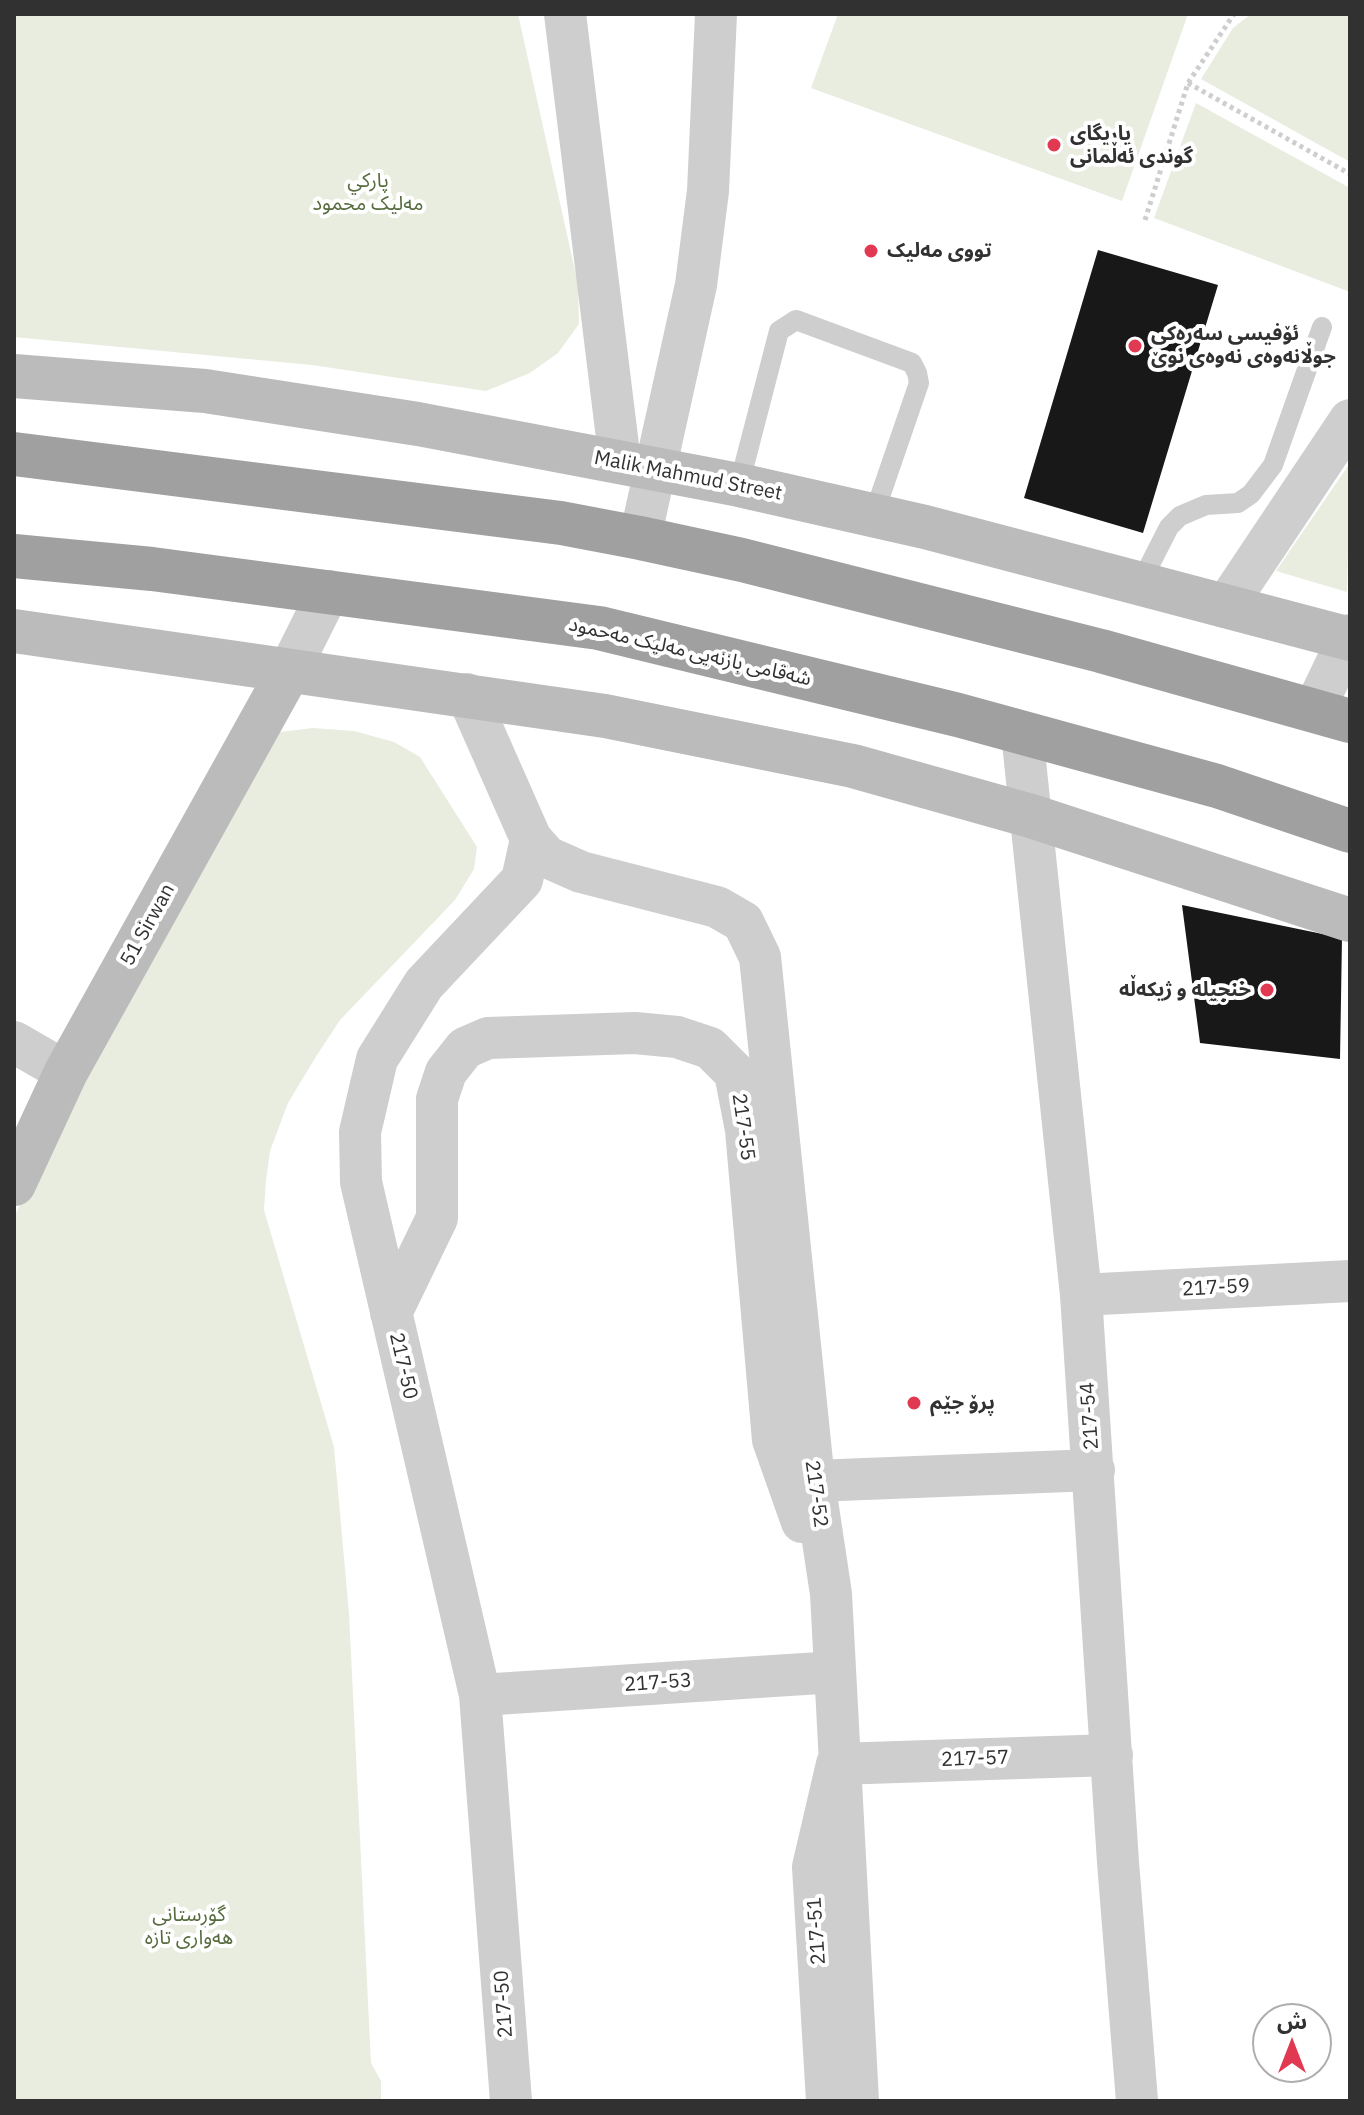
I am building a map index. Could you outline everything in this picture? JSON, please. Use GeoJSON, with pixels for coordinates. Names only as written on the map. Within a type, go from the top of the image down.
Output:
{"type":"FeatureCollection","features":[{"type":"Feature","properties":{"kind":"highway"},"geometry":{"type":"LineString","coordinates":[[14,454],[530,519],[640,538],[817,579],[1332,716]]}},
{"type":"Feature","properties":{"kind":"highway","name":"شەقامی بازنەیی مەلیک مەحمود"},"geometry":{"type":"LineString","coordinates":[[14,556],[329,591],[599,628],[1022,733],[1217,786],[1350,831]]}},
{"type":"Feature","properties":{"kind":"main road","name":"Malik Mahmud Street"},"geometry":{"type":"LineString","coordinates":[[14,376],[205,391],[418,424],[739,485],[1349,637]]}},
{"type":"Feature","properties":{"kind":"main road"},"geometry":{"type":"LineString","coordinates":[[14,631],[605,716],[853,766],[1031,816],[1350,923]]}},
{"type":"Feature","properties":{"kind":"main road","name":"51 Sirwan"},"geometry":{"type":"LineString","coordinates":[[14,1184],[66,1072],[289,671]]}},
{"type":"Feature","properties":{"kind":"street"},"geometry":{"type":"LineString","coordinates":[[565,14],[638,466],[640,538]]}},
{"type":"Feature","properties":{"kind":"street"},"geometry":{"type":"LineString","coordinates":[[638,466],[696,285],[712,144],[716,14]]}},
{"type":"Feature","properties":{"kind":"street"},"geometry":{"type":"LineString","coordinates":[[1225,607],[1350,420]]}},
{"type":"Feature","properties":{"kind":"street"},"geometry":{"type":"LineString","coordinates":[[289,671],[329,591]]}},
{"type":"Feature","properties":{"kind":"street"},"geometry":{"type":"LineString","coordinates":[[1332,716],[1349,637]]}},
{"type":"Feature","properties":{"kind":"street"},"geometry":{"type":"LineString","coordinates":[[467,694],[531,839]]}},
{"type":"Feature","properties":{"kind":"street","name":"217-54"},"geometry":{"type":"LineString","coordinates":[[1022,733],[1081,1295],[1137,2101]]}},
{"type":"Feature","properties":{"kind":"street","name":"217-52"},"geometry":{"type":"LineString","coordinates":[[531,839],[547,857],[581,872],[717,907],[743,922],[760,957],[814,1481],[831,1594],[837,1764],[858,2101]]}},
{"type":"Feature","properties":{"kind":"street","name":"217-50"},"geometry":{"type":"LineString","coordinates":[[511,2101],[480,1695],[361,1182],[360,1132],[377,1059],[424,984],[522,880],[531,839]]}},
{"type":"Feature","properties":{"kind":"street","name":"217-55"},"geometry":{"type":"LineString","coordinates":[[391,1313],[437,1218],[437,1099],[446,1072],[465,1048],[488,1038],[635,1033],[677,1037],[710,1048],[735,1073],[746,1130],[773,1440],[831,1594]]}},
{"type":"Feature","properties":{"kind":"street"},"geometry":{"type":"LineString","coordinates":[[14,1042],[66,1072]]}},
{"type":"Feature","properties":{"kind":"street","name":"217-59"},"geometry":{"type":"LineString","coordinates":[[1081,1295],[1350,1281]]}},
{"type":"Feature","properties":{"kind":"street"},"geometry":{"type":"LineString","coordinates":[[814,1481],[1094,1470]]}},
{"type":"Feature","properties":{"kind":"street","name":"217-53"},"geometry":{"type":"LineString","coordinates":[[480,1695],[835,1672]]}},
{"type":"Feature","properties":{"kind":"street","name":"217-57"},"geometry":{"type":"LineString","coordinates":[[837,1764],[1112,1755]]}},
{"type":"Feature","properties":{"kind":"street","name":"217-51"},"geometry":{"type":"LineString","coordinates":[[827,2101],[813,1867],[837,1764]]}},
{"type":"Feature","properties":{"kind":"lane"},"geometry":{"type":"LineString","coordinates":[[739,485],[779,331],[796,320],[912,363],[917,373],[919,383],[873,517]]}},
{"type":"Feature","properties":{"kind":"lane"},"geometry":{"type":"LineString","coordinates":[[1140,584],[1169,527],[1180,516],[1206,505],[1238,503],[1251,494],[1273,465],[1322,327]]}},
{"type":"Feature","properties":{"kind":"path"},"geometry":{"type":"LineString","coordinates":[[1145,220],[1188,83],[1234,14]]}},
{"type":"Feature","properties":{"kind":"path"},"geometry":{"type":"LineString","coordinates":[[1188,83],[1350,174]]}},
{"type":"Feature","properties":{"kind":"green space","name":"پارکي مەليک محمود"},"geometry":{"type":"Polygon","coordinates":[[[14,14],[518,14],[578,284],[579,324],[558,353],[530,373],[486,391],[312,365],[14,337],[14,14]]]}},
{"type":"Feature","properties":{"kind":"green space","name":"یاریگای گوندی ئەڵمانی"},"geometry":{"type":"Polygon","coordinates":[[[838,14],[1188,14],[1122,201],[811,88],[838,14]]]}},
{"type":"Feature","properties":{"kind":"green space"},"geometry":{"type":"Polygon","coordinates":[[[1251,14],[1350,14],[1350,162],[1201,79],[1233,28],[1251,14]]]}},
{"type":"Feature","properties":{"kind":"green space"},"geometry":{"type":"Polygon","coordinates":[[[1196,103],[1350,188],[1350,292],[1154,218],[1196,103]]]}},
{"type":"Feature","properties":{"kind":"green space"},"geometry":{"type":"Polygon","coordinates":[[[1350,463],[1347,592],[1276,571],[1350,463]]]}},
{"type":"Feature","properties":{"kind":"green space","name":"گۆڕستانی هەواری تازە"},"geometry":{"type":"Polygon","coordinates":[[[313,728],[354,731],[394,742],[420,757],[477,847],[474,869],[455,900],[340,1020],[317,1055],[288,1103],[270,1151],[266,1181],[264,1210],[334,1447],[349,1613],[371,2063],[381,2081],[381,2101],[14,2101],[14,1217],[252,744],[280,732],[313,728]]]}},
{"type":"Feature","properties":{"kind":"building","name":"ئۆفیسی سەرەکی جوڵانەوەی نەوەی نوێ"},"geometry":{"type":"Polygon","coordinates":[[[1098,250],[1218,285],[1143,533],[1024,498],[1098,250]]]}},
{"type":"Feature","properties":{"kind":"building","name":"خنجیلە و ژیکەڵە"},"geometry":{"type":"Polygon","coordinates":[[[1182,905],[1342,938],[1340,1059],[1200,1043],[1182,905]]]}},
{"type":"Feature","properties":{"kind":"place","name":"یاریگای گوندی ئەڵمانی"},"geometry":{"type":"Point","coordinates":[1054,145]}},
{"type":"Feature","properties":{"kind":"place","name":"تووی مەلیک"},"geometry":{"type":"Point","coordinates":[871,251]}},
{"type":"Feature","properties":{"kind":"place","name":"ئۆفیسی سەرەکی جوڵانەوەی نەوەی نوێ"},"geometry":{"type":"Point","coordinates":[1135,346]}},
{"type":"Feature","properties":{"kind":"place","name":"خنجیلە و ژیکەڵە"},"geometry":{"type":"Point","coordinates":[1267,990]}},
{"type":"Feature","properties":{"kind":"place","name":"پرۆ جێم"},"geometry":{"type":"Point","coordinates":[914,1403]}}]}
